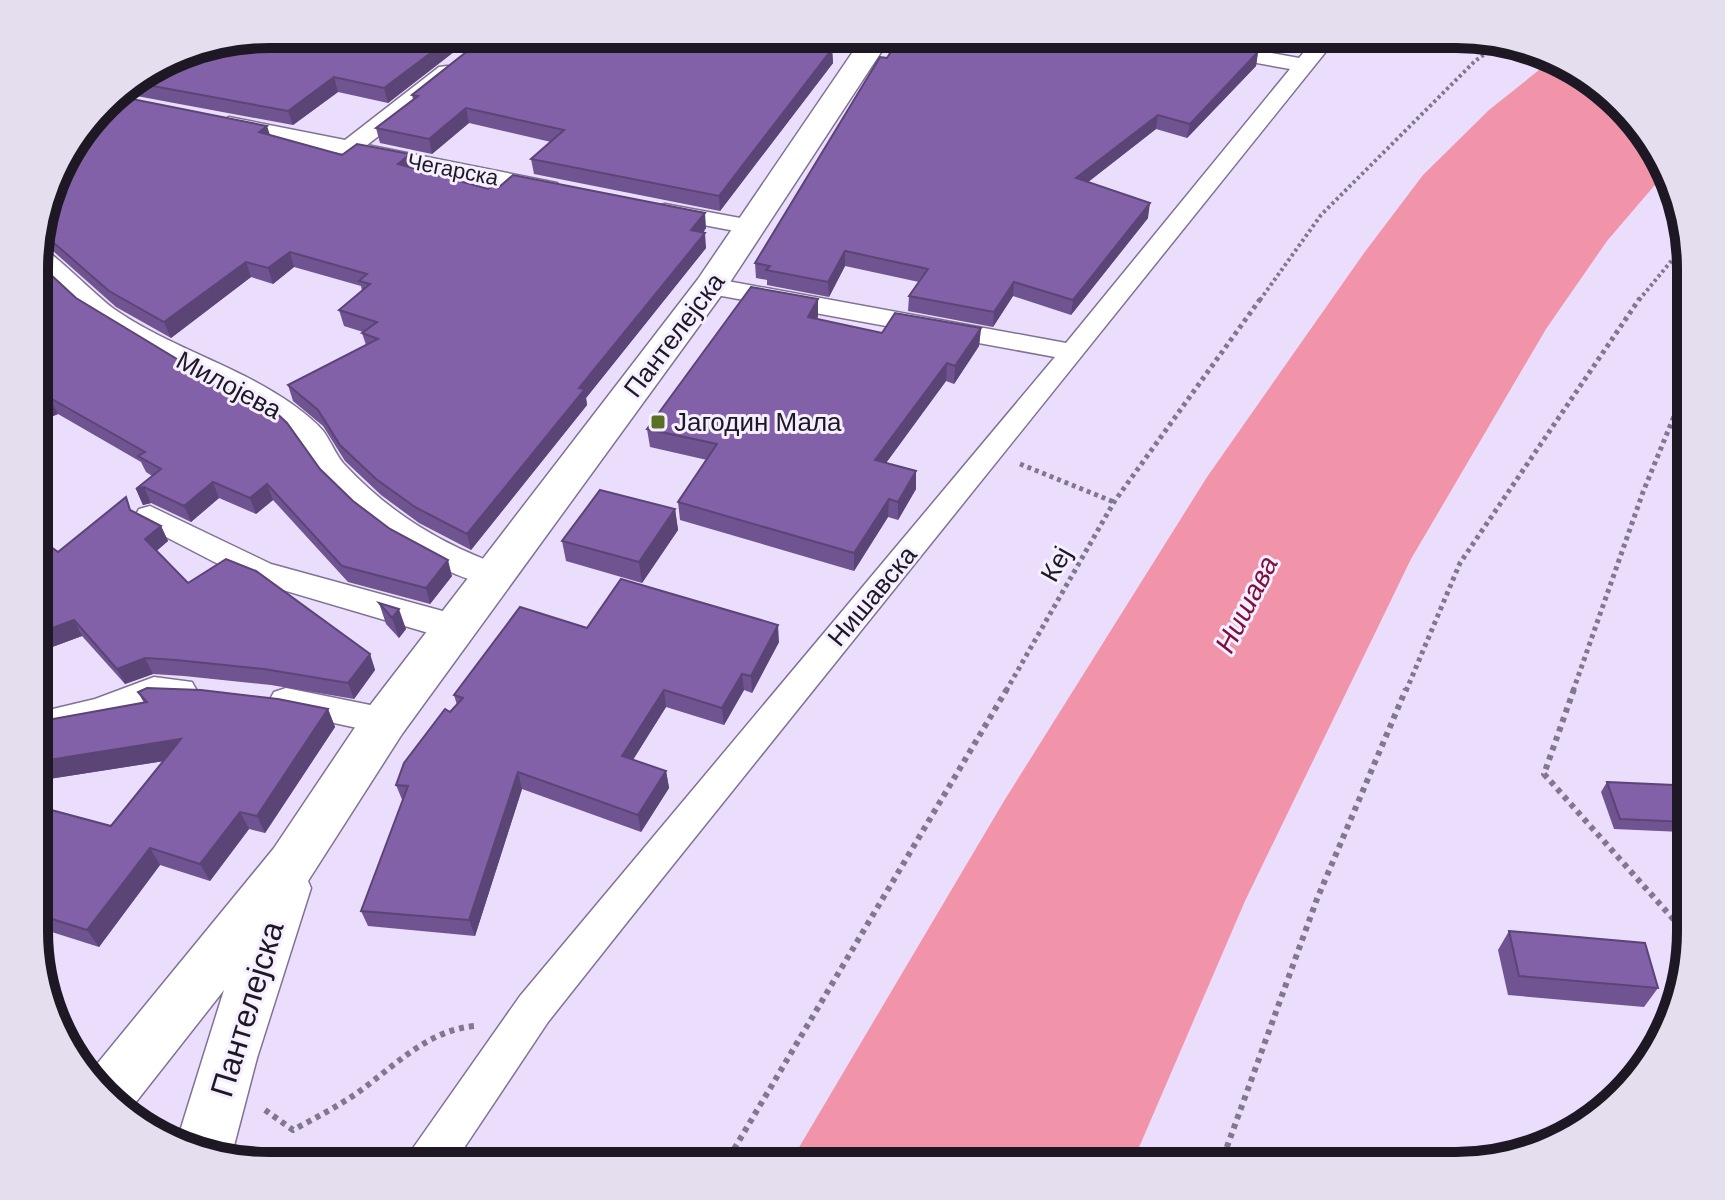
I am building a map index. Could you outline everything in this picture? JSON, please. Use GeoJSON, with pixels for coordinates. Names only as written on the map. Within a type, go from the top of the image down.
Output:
{"type":"FeatureCollection","features":[{"type":"Feature","properties":{"kind":"main road","name":"Пантелејска"},"geometry":{"type":"LineString","coordinates":[[114,1088],[292,863],[385,721],[711,286],[862,48]]}},
{"type":"Feature","properties":{"kind":"main road","name":"Пантелејска"},"geometry":{"type":"LineString","coordinates":[[206,1142],[229,1058],[292,863]]}},
{"type":"Feature","properties":{"kind":"street"},"geometry":{"type":"LineString","coordinates":[[1208,48],[1303,65]]}},
{"type":"Feature","properties":{"kind":"street","name":"Нишавска"},"geometry":{"type":"LineString","coordinates":[[436,1152],[522,1028],[614,909],[1073,352],[1318,48]]}},
{"type":"Feature","properties":{"kind":"street"},"geometry":{"type":"LineString","coordinates":[[349,148],[466,57]]}},
{"type":"Feature","properties":{"kind":"street","name":"Чегарска"},"geometry":{"type":"LineString","coordinates":[[214,121],[568,192]]}},
{"type":"Feature","properties":{"kind":"street"},"geometry":{"type":"LineString","coordinates":[[646,207],[751,227]]}},
{"type":"Feature","properties":{"kind":"street","name":"Милојева"},"geometry":{"type":"LineString","coordinates":[[48,264],[84,302],[154,345],[266,399],[289,415],[312,436],[327,463],[372,511],[400,531],[454,562],[494,575]]}},
{"type":"Feature","properties":{"kind":"street"},"geometry":{"type":"LineString","coordinates":[[711,286],[1073,352]]}},
{"type":"Feature","properties":{"kind":"street"},"geometry":{"type":"LineString","coordinates":[[150,516],[260,572],[432,622],[456,626]]}},
{"type":"Feature","properties":{"kind":"street"},"geometry":{"type":"LineString","coordinates":[[48,723],[100,711],[154,690],[210,692]]}},
{"type":"Feature","properties":{"kind":"street"},"geometry":{"type":"LineString","coordinates":[[256,697],[385,721]]}},
{"type":"Feature","properties":{"kind":"path","name":"Кеј"},"geometry":{"type":"LineString","coordinates":[[732,1152],[1044,627],[1114,502],[1321,215],[1475,61],[1490,51]]}},
{"type":"Feature","properties":{"kind":"path"},"geometry":{"type":"LineString","coordinates":[[1225,1152],[1317,899],[1460,563],[1633,307],[1677,254]]}},
{"type":"Feature","properties":{"kind":"path"},"geometry":{"type":"LineString","coordinates":[[1677,409],[1643,492],[1544,774],[1677,923]]}},
{"type":"Feature","properties":{"kind":"path"},"geometry":{"type":"LineString","coordinates":[[1016,462],[1114,502]]}},
{"type":"Feature","properties":{"kind":"path"},"geometry":{"type":"LineString","coordinates":[[262,1107],[293,1130],[347,1100],[418,1047],[458,1025],[522,1028]]}},
{"type":"Feature","properties":{"kind":"water","name":"Нишава"},"geometry":{"type":"Polygon","coordinates":[[[1544,66],[1591,94],[1622,123],[1640,146],[1658,181],[1607,241],[1546,329],[1411,559],[1245,901],[1137,1152],[796,1152],[1004,801],[1207,477],[1364,253],[1423,175],[1489,110],[1544,66]]]}},
{"type":"Feature","properties":{"kind":"building"},"geometry":{"type":"Polygon","coordinates":[[[437,48],[384,88],[334,77],[288,111],[147,85],[198,60],[240,50],[437,48]]]}},
{"type":"Feature","properties":{"kind":"building"},"geometry":{"type":"Polygon","coordinates":[[[471,48],[832,49],[719,196],[531,159],[564,130],[466,108],[429,139],[376,128],[418,96],[412,95],[471,48]]]}},
{"type":"Feature","properties":{"kind":"building"},"geometry":{"type":"Polygon","coordinates":[[[893,48],[1236,48],[1258,52],[1190,124],[1158,115],[1076,178],[1150,203],[1073,300],[1014,282],[994,312],[909,296],[928,269],[845,251],[828,282],[766,270],[770,266],[755,263],[880,57],[887,58],[893,48]]]}},
{"type":"Feature","properties":{"kind":"building"},"geometry":{"type":"Polygon","coordinates":[[[129,98],[267,126],[259,132],[342,155],[357,144],[410,154],[398,164],[488,189],[492,186],[498,188],[513,175],[705,213],[691,230],[705,233],[579,388],[585,389],[467,534],[415,507],[376,479],[340,445],[318,410],[288,385],[378,339],[362,333],[377,322],[339,310],[370,284],[359,281],[367,274],[290,252],[268,268],[246,262],[164,322],[109,291],[50,240],[60,198],[78,158],[103,123],[129,98]]]}},
{"type":"Feature","properties":{"kind":"building"},"geometry":{"type":"Polygon","coordinates":[[[48,272],[76,298],[240,397],[248,392],[269,406],[287,423],[320,469],[353,501],[390,529],[448,560],[426,588],[342,566],[267,484],[250,498],[213,482],[184,506],[144,487],[136,489],[161,469],[138,456],[145,452],[50,398],[48,272]]]}},
{"type":"Feature","properties":{"kind":"building"},"geometry":{"type":"Polygon","coordinates":[[[751,287],[818,299],[808,317],[882,333],[895,313],[981,328],[955,366],[947,363],[875,460],[916,471],[898,502],[889,499],[854,553],[678,502],[717,444],[647,429],[751,287]]]}},
{"type":"Feature","properties":{"kind":"building"},"geometry":{"type":"Polygon","coordinates":[[[600,490],[675,509],[639,562],[562,541],[600,490]]]}},
{"type":"Feature","properties":{"kind":"building"},"geometry":{"type":"Polygon","coordinates":[[[126,497],[130,510],[161,526],[145,539],[188,583],[226,559],[256,571],[370,654],[348,683],[264,669],[145,658],[117,669],[74,620],[48,630],[48,545],[58,552],[126,497]]]}},
{"type":"Feature","properties":{"kind":"building"},"geometry":{"type":"Polygon","coordinates":[[[621,579],[778,625],[751,676],[742,674],[722,708],[664,690],[622,756],[666,771],[638,815],[518,772],[469,920],[361,911],[408,786],[396,785],[404,763],[445,709],[450,712],[463,698],[454,695],[520,607],[587,628],[621,579]]]}},
{"type":"Feature","properties":{"kind":"building"},"geometry":{"type":"Polygon","coordinates":[[[379,603],[399,609],[392,618],[379,603]]]}},
{"type":"Feature","properties":{"kind":"building"},"geometry":{"type":"Polygon","coordinates":[[[147,688],[201,690],[278,699],[328,709],[257,816],[240,812],[200,864],[150,848],[87,930],[48,918],[48,814],[51,810],[111,826],[181,739],[48,760],[48,720],[147,702],[138,692],[147,688]]]}},
{"type":"Feature","properties":{"kind":"building"},"geometry":{"type":"Polygon","coordinates":[[[1607,782],[1674,785],[1677,822],[1620,819],[1607,782]]]}},
{"type":"Feature","properties":{"kind":"building"},"geometry":{"type":"Polygon","coordinates":[[[1509,931],[1645,943],[1658,988],[1519,976],[1509,931]]]}},
{"type":"Feature","properties":{"kind":"place","name":"Јагодин Мала"},"geometry":{"type":"Point","coordinates":[658,422]}}]}
